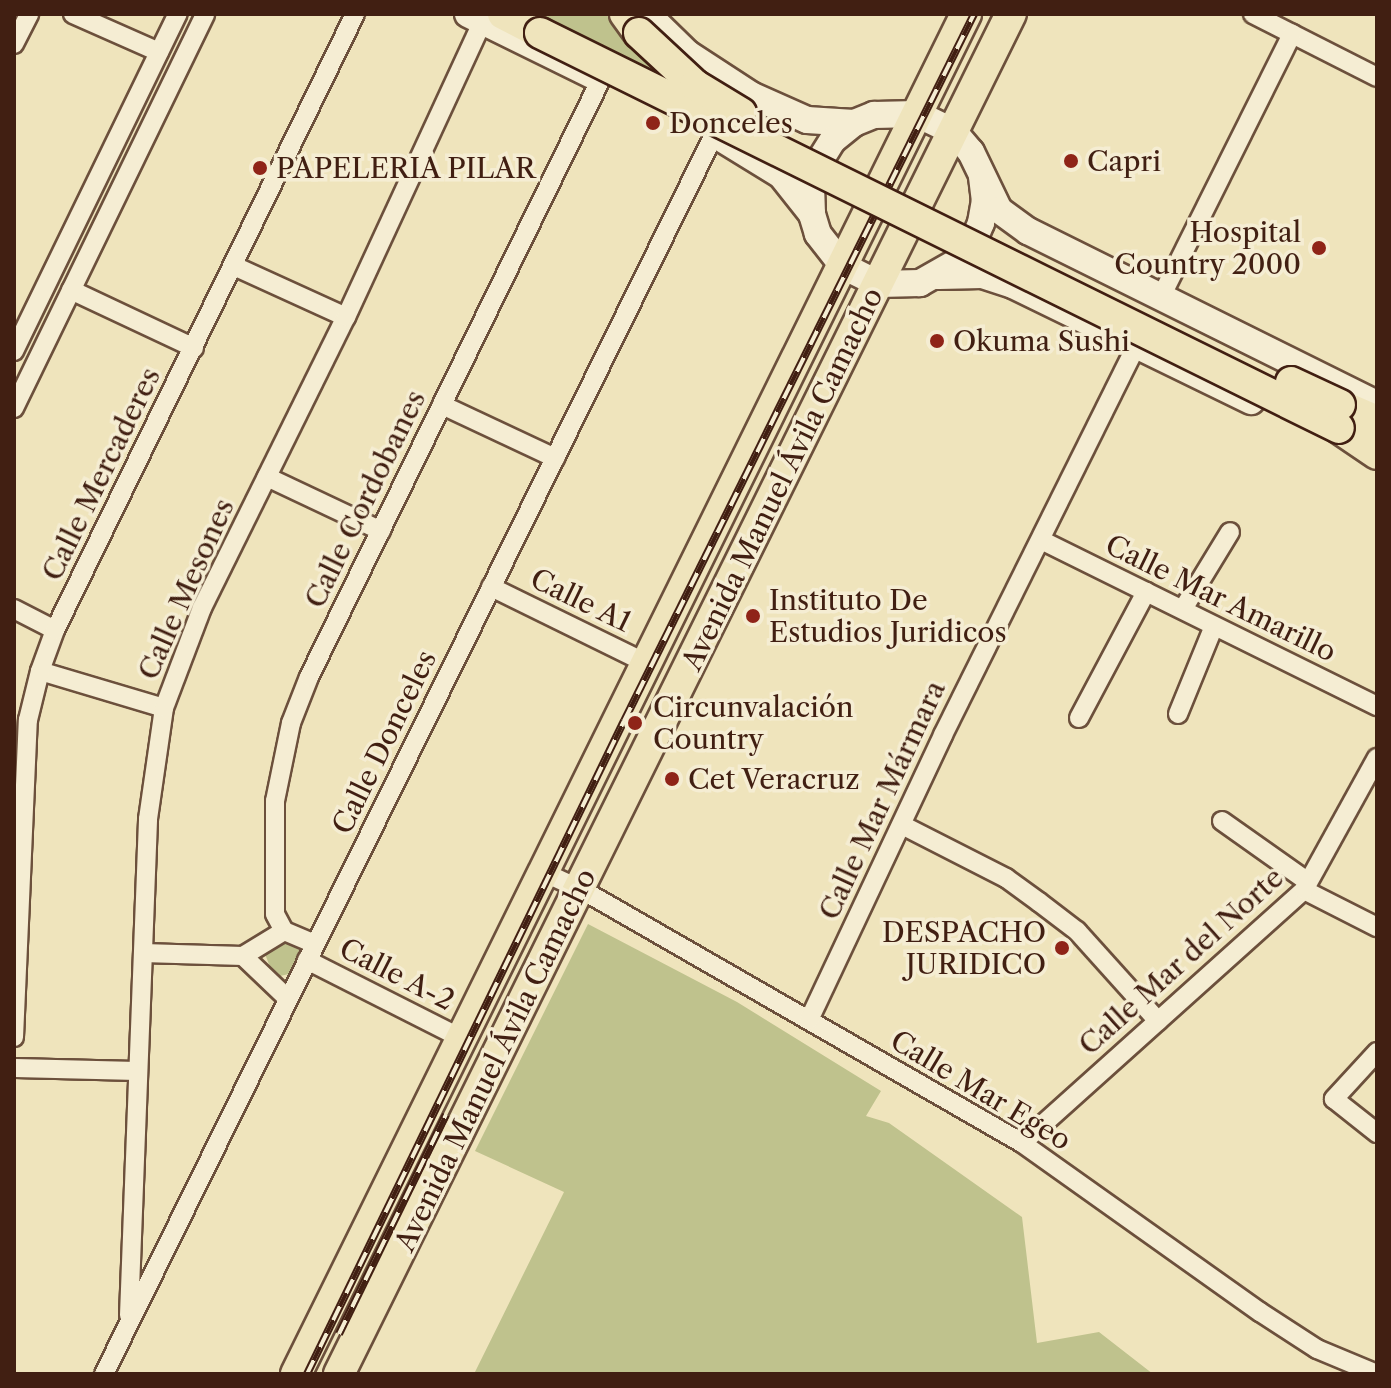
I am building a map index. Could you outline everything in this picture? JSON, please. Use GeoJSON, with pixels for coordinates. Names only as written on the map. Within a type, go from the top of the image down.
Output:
{"type":"FeatureCollection","features":[{"type":"Feature","properties":{"kind":"main road","name":"Avenida Manuel Ávila Camacho"},"geometry":{"type":"LineString","coordinates":[[296,1374],[966,14]]}},
{"type":"Feature","properties":{"kind":"main road","name":"Avenida Manuel Ávila Camacho"},"geometry":{"type":"LineString","coordinates":[[339,1374],[1011,14]]}},
{"type":"Feature","properties":{"kind":"main road"},"geometry":{"type":"LineString","coordinates":[[484,17],[540,33],[1340,416],[1377,421]]}},
{"type":"Feature","properties":{"kind":"main road"},"geometry":{"type":"LineString","coordinates":[[484,17],[714,135],[776,171],[798,193],[812,214]]}},
{"type":"Feature","properties":{"kind":"main road"},"geometry":{"type":"LineString","coordinates":[[637,20],[723,79],[807,120],[854,123]]}},
{"type":"Feature","properties":{"kind":"main road"},"geometry":{"type":"LineString","coordinates":[[637,20],[695,85],[784,137],[1340,416],[1377,454]]}},
{"type":"Feature","properties":{"kind":"main road"},"geometry":{"type":"LineString","coordinates":[[1377,404],[1060,247],[999,210],[971,152],[954,132],[917,114],[874,115],[854,123],[833,140],[819,162],[811,187],[812,214],[818,234],[843,266],[879,284],[899,286],[939,276],[982,275],[1038,297],[1335,441],[1377,467]]}},
{"type":"Feature","properties":{"kind":"main road"},"geometry":{"type":"LineString","coordinates":[[776,171],[794,164],[807,153],[812,136],[807,120]]}},
{"type":"Feature","properties":{"kind":"main road"},"geometry":{"type":"LineString","coordinates":[[939,276],[957,262],[977,234],[985,200],[982,177]]}},
{"type":"Feature","properties":{"kind":"main road"},"geometry":{"type":"LineString","coordinates":[[1038,297],[1023,281],[1024,259],[1040,246],[1060,247]]}},
{"type":"Feature","properties":{"kind":"street"},"geometry":{"type":"LineString","coordinates":[[14,44],[29,14]]}},
{"type":"Feature","properties":{"kind":"street"},"geometry":{"type":"LineString","coordinates":[[73,14],[159,52]]}},
{"type":"Feature","properties":{"kind":"street"},"geometry":{"type":"LineString","coordinates":[[14,351],[178,14]]}},
{"type":"Feature","properties":{"kind":"street"},"geometry":{"type":"LineString","coordinates":[[14,408],[205,14]]}},
{"type":"Feature","properties":{"kind":"street","name":"Calle Mercaderes"},"geometry":{"type":"LineString","coordinates":[[14,1037],[21,720],[55,630],[355,14]]}},
{"type":"Feature","properties":{"kind":"street"},"geometry":{"type":"LineString","coordinates":[[1253,14],[1377,77]]}},
{"type":"Feature","properties":{"kind":"street","name":"Calle Mesones"},"geometry":{"type":"LineString","coordinates":[[129,1322],[148,819],[164,708],[202,608],[346,317],[484,17]]}},
{"type":"Feature","properties":{"kind":"street"},"geometry":{"type":"LineString","coordinates":[[1161,297],[1292,34]]}},
{"type":"Feature","properties":{"kind":"street","name":"Calle Cordobanes"},"geometry":{"type":"LineString","coordinates":[[284,931],[278,923],[274,902],[273,830],[277,776],[291,723],[309,677],[601,79]]}},
{"type":"Feature","properties":{"kind":"street"},"geometry":{"type":"LineString","coordinates":[[126,123],[147,134]]}},
{"type":"Feature","properties":{"kind":"street","name":"Calle Donceles"},"geometry":{"type":"LineString","coordinates":[[104,1374],[714,135]]}},
{"type":"Feature","properties":{"kind":"street"},"geometry":{"type":"LineString","coordinates":[[234,266],[346,317]]}},
{"type":"Feature","properties":{"kind":"street"},"geometry":{"type":"LineString","coordinates":[[71,290],[194,348]]}},
{"type":"Feature","properties":{"kind":"street","name":"Calle Mar Mármara"},"geometry":{"type":"LineString","coordinates":[[809,1020],[1136,346]]}},
{"type":"Feature","properties":{"kind":"street"},"geometry":{"type":"LineString","coordinates":[[14,386],[14,408]]}},
{"type":"Feature","properties":{"kind":"street"},"geometry":{"type":"LineString","coordinates":[[442,405],[555,458]]}},
{"type":"Feature","properties":{"kind":"street"},"geometry":{"type":"LineString","coordinates":[[267,477],[381,531]]}},
{"type":"Feature","properties":{"kind":"street"},"geometry":{"type":"LineString","coordinates":[[1183,609],[1230,532]]}},
{"type":"Feature","properties":{"kind":"street","name":"Calle Mar Amarillo"},"geometry":{"type":"LineString","coordinates":[[1041,540],[1377,706]]}},
{"type":"Feature","properties":{"kind":"street","name":"Calle A1"},"geometry":{"type":"LineString","coordinates":[[491,587],[646,663]]}},
{"type":"Feature","properties":{"kind":"street"},"geometry":{"type":"LineString","coordinates":[[1079,718],[1146,592]]}},
{"type":"Feature","properties":{"kind":"street"},"geometry":{"type":"LineString","coordinates":[[14,609],[55,630]]}},
{"type":"Feature","properties":{"kind":"street"},"geometry":{"type":"LineString","coordinates":[[1178,714],[1214,626]]}},
{"type":"Feature","properties":{"kind":"street"},"geometry":{"type":"LineString","coordinates":[[40,671],[164,708]]}},
{"type":"Feature","properties":{"kind":"street","name":"Calle Mar del Norte"},"geometry":{"type":"LineString","coordinates":[[1022,1143],[1306,886],[1377,758]]}},
{"type":"Feature","properties":{"kind":"street"},"geometry":{"type":"LineString","coordinates":[[1222,821],[1306,886],[1377,927]]}},
{"type":"Feature","properties":{"kind":"street"},"geometry":{"type":"LineString","coordinates":[[902,825],[1006,878],[1077,931],[1158,1021]]}},
{"type":"Feature","properties":{"kind":"street","name":"Calle Mar Egeo"},"geometry":{"type":"LineString","coordinates":[[543,872],[580,889],[1022,1143],[1260,1312],[1317,1349],[1377,1374]]}},
{"type":"Feature","properties":{"kind":"street"},"geometry":{"type":"LineString","coordinates":[[143,953],[243,956],[284,931],[311,952]]}},
{"type":"Feature","properties":{"kind":"street","name":"Calle A-2"},"geometry":{"type":"LineString","coordinates":[[311,952],[461,1038]]}},
{"type":"Feature","properties":{"kind":"street"},"geometry":{"type":"LineString","coordinates":[[243,956],[288,999]]}},
{"type":"Feature","properties":{"kind":"street"},"geometry":{"type":"LineString","coordinates":[[1377,1052],[1334,1099],[1377,1133]]}},
{"type":"Feature","properties":{"kind":"street"},"geometry":{"type":"LineString","coordinates":[[14,1068],[138,1071]]}},
{"type":"Feature","properties":{"kind":"green space"},"geometry":{"type":"Polygon","coordinates":[[[536,14],[606,14],[653,70],[536,14]]]}},
{"type":"Feature","properties":{"kind":"green space"},"geometry":{"type":"Polygon","coordinates":[[[588,924],[737,1002],[881,1091],[866,1116],[889,1123],[1022,1217],[1037,1343],[1099,1332],[1153,1374],[474,1374],[564,1192],[475,1151],[588,924]]]}},
{"type":"Feature","properties":{"kind":"green space"},"geometry":{"type":"Polygon","coordinates":[[[284,936],[301,947],[289,974],[280,976],[270,967],[265,954],[284,936]]]}},
{"type":"Feature","properties":{"kind":"railway"},"geometry":{"type":"LineString","coordinates":[[307,1374],[624,721],[974,14]]}},
{"type":"Feature","properties":{"kind":"railway"},"geometry":{"type":"LineString","coordinates":[[339,1334],[446,1115]]}},
{"type":"Feature","properties":{"kind":"place","name":"Donceles"},"geometry":{"type":"Point","coordinates":[653,123]}},
{"type":"Feature","properties":{"kind":"place","name":"Capri"},"geometry":{"type":"Point","coordinates":[1071,161]}},
{"type":"Feature","properties":{"kind":"place","name":"PAPELERIA PILAR"},"geometry":{"type":"Point","coordinates":[260,168]}},
{"type":"Feature","properties":{"kind":"place","name":"Hospital Country 2000"},"geometry":{"type":"Point","coordinates":[1319,248]}},
{"type":"Feature","properties":{"kind":"place","name":"Okuma Sushi"},"geometry":{"type":"Point","coordinates":[937,341]}},
{"type":"Feature","properties":{"kind":"place","name":"Instituto De Estudios Juridicos"},"geometry":{"type":"Point","coordinates":[753,616]}},
{"type":"Feature","properties":{"kind":"place","name":"Circunvalación Country"},"geometry":{"type":"Point","coordinates":[635,723]}},
{"type":"Feature","properties":{"kind":"place","name":"Cet Veracruz"},"geometry":{"type":"Point","coordinates":[672,779]}},
{"type":"Feature","properties":{"kind":"place","name":"DESPACHO JURIDICO"},"geometry":{"type":"Point","coordinates":[1062,948]}}]}
